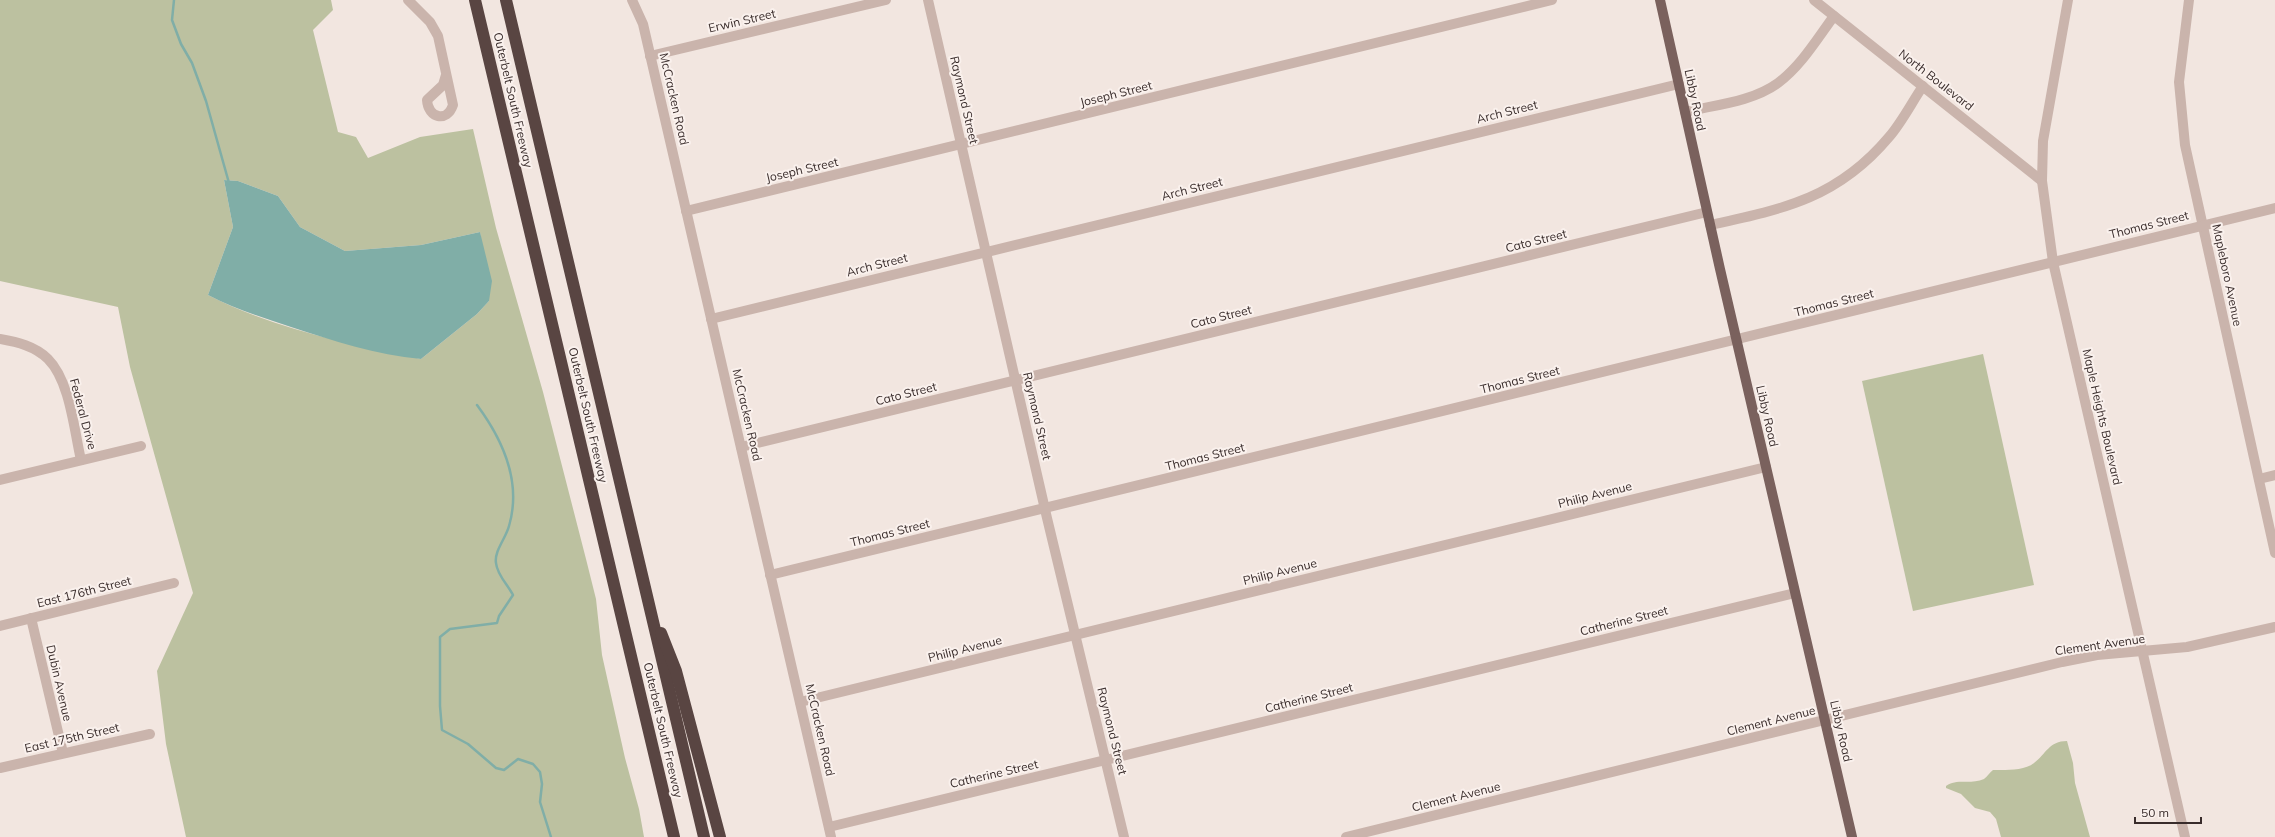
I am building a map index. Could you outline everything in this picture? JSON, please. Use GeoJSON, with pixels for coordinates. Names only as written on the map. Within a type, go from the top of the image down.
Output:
{"type":"FeatureCollection","features":[{"type":"Feature","properties":{"kind":"highway","name":"Outerbelt South Freeway"},"geometry":{"type":"LineString","coordinates":[[475,0],[674,837]]}},
{"type":"Feature","properties":{"kind":"highway","name":"Outerbelt South Freeway"},"geometry":{"type":"LineString","coordinates":[[506,0],[646,598],[704,837]]}},
{"type":"Feature","properties":{"kind":"highway"},"geometry":{"type":"LineString","coordinates":[[646,598],[676,671],[720,837]]}},
{"type":"Feature","properties":{"kind":"main road","name":"Libby Road"},"geometry":{"type":"LineString","coordinates":[[1660,0],[1736,341],[1852,837]]}},
{"type":"Feature","properties":{"kind":"street"},"geometry":{"type":"LineString","coordinates":[[408,0],[435,28],[446,75]]}},
{"type":"Feature","properties":{"kind":"street","name":"McCracken Road"},"geometry":{"type":"LineString","coordinates":[[632,0],[643,24],[831,837]]}},
{"type":"Feature","properties":{"kind":"street","name":"Erwin Street"},"geometry":{"type":"LineString","coordinates":[[650,56],[886,0]]}},
{"type":"Feature","properties":{"kind":"street","name":"Raymond Street"},"geometry":{"type":"LineString","coordinates":[[928,0],[1045,509],[1124,837]]}},
{"type":"Feature","properties":{"kind":"street","name":"Joseph Street"},"geometry":{"type":"LineString","coordinates":[[686,211],[1552,0]]}},
{"type":"Feature","properties":{"kind":"street","name":"North Boulevard"},"geometry":{"type":"LineString","coordinates":[[1814,0],[2042,181]]}},
{"type":"Feature","properties":{"kind":"street","name":"Maple Heights Boulevard"},"geometry":{"type":"LineString","coordinates":[[2068,0],[2043,141],[2042,181],[2054,262],[2185,834]]}},
{"type":"Feature","properties":{"kind":"street","name":"Mapleboro Avenue"},"geometry":{"type":"LineString","coordinates":[[2189,0],[2181,54],[2179,82],[2185,145],[2275,553]]}},
{"type":"Feature","properties":{"kind":"street"},"geometry":{"type":"LineString","coordinates":[[1685,112],[1738,100],[1777,84],[1798,65],[1834,16]]}},
{"type":"Feature","properties":{"kind":"street","name":"Arch Street"},"geometry":{"type":"LineString","coordinates":[[711,319],[1679,84]]}},
{"type":"Feature","properties":{"kind":"street"},"geometry":{"type":"LineString","coordinates":[[1710,225],[1778,210],[1807,199],[1834,184],[1864,163],[1890,136],[1923,86]]}},
{"type":"Feature","properties":{"kind":"street","name":"Thomas Street"},"geometry":{"type":"LineString","coordinates":[[770,575],[1736,341],[2203,224],[2275,208]]}},
{"type":"Feature","properties":{"kind":"street","name":"Cato Street"},"geometry":{"type":"LineString","coordinates":[[741,447],[1707,212]]}},
{"type":"Feature","properties":{"kind":"street","name":"Federal Drive"},"geometry":{"type":"LineString","coordinates":[[0,340],[31,347],[48,359],[64,383],[81,460]]}},
{"type":"Feature","properties":{"kind":"street"},"geometry":{"type":"LineString","coordinates":[[0,480],[141,446]]}},
{"type":"Feature","properties":{"kind":"street","name":"Philip Avenue"},"geometry":{"type":"LineString","coordinates":[[800,702],[1766,467]]}},
{"type":"Feature","properties":{"kind":"street"},"geometry":{"type":"LineString","coordinates":[[2259,479],[2275,475]]}},
{"type":"Feature","properties":{"kind":"street","name":"East 176th Street"},"geometry":{"type":"LineString","coordinates":[[0,626],[174,583]]}},
{"type":"Feature","properties":{"kind":"street","name":"Catherine Street"},"geometry":{"type":"LineString","coordinates":[[829,827],[1795,593]]}},
{"type":"Feature","properties":{"kind":"street","name":"Dubin Avenue"},"geometry":{"type":"LineString","coordinates":[[31,618],[63,753]]}},
{"type":"Feature","properties":{"kind":"street","name":"Clement Avenue"},"geometry":{"type":"LineString","coordinates":[[1346,837],[1826,721],[2062,662],[2097,655],[2187,647],[2275,627]]}},
{"type":"Feature","properties":{"kind":"street","name":"East 175th Street"},"geometry":{"type":"LineString","coordinates":[[0,768],[150,734]]}},
{"type":"Feature","properties":{"kind":"green space"},"geometry":{"type":"Polygon","coordinates":[[[0,0],[331,0],[333,10],[313,30],[338,132],[356,137],[368,158],[420,137],[473,129],[496,228],[543,392],[596,599],[602,655],[625,758],[639,809],[644,837],[186,837],[166,744],[157,671],[193,593],[130,367],[118,307],[0,281],[0,0]],[[224,180],[233,227],[208,295],[233,307],[312,334],[421,359],[477,314],[489,301],[480,232],[421,245],[345,251],[300,227],[278,196],[238,181],[224,180]]]}},
{"type":"Feature","properties":{"kind":"green space"},"geometry":{"type":"Polygon","coordinates":[[[1983,354],[2034,585],[1913,611],[1862,381],[1983,354]]]}},
{"type":"Feature","properties":{"kind":"green space"},"geometry":{"type":"Polygon","coordinates":[[[2067,741],[2073,763],[2075,783],[2090,837],[2001,837],[1996,819],[1990,812],[1975,808],[1961,794],[1946,788],[1946,786],[1954,782],[1979,781],[1984,779],[1993,770],[2014,770],[2030,766],[2056,743],[2067,741]]]}},
{"type":"Feature","properties":{"kind":"water"},"geometry":{"type":"Polygon","coordinates":[[[224,180],[238,181],[278,196],[300,227],[345,251],[421,245],[480,232],[492,281],[489,301],[477,314],[421,359],[371,351],[339,342],[238,309],[218,300],[208,295],[233,227],[224,180]]]}},
{"type":"Feature","properties":{"kind":"waterway"},"geometry":{"type":"LineString","coordinates":[[174,0],[172,20],[181,44],[192,63],[206,101],[229,183]]}},
{"type":"Feature","properties":{"kind":"waterway"},"geometry":{"type":"LineString","coordinates":[[477,405],[495,432],[508,462],[513,493],[512,510],[509,526],[498,549],[496,563],[500,576],[513,595],[499,616],[497,623],[450,629],[440,637],[440,706],[442,730],[468,744],[496,768],[504,770],[518,759],[533,764],[540,772],[542,784],[540,802],[551,837]]}}]}
